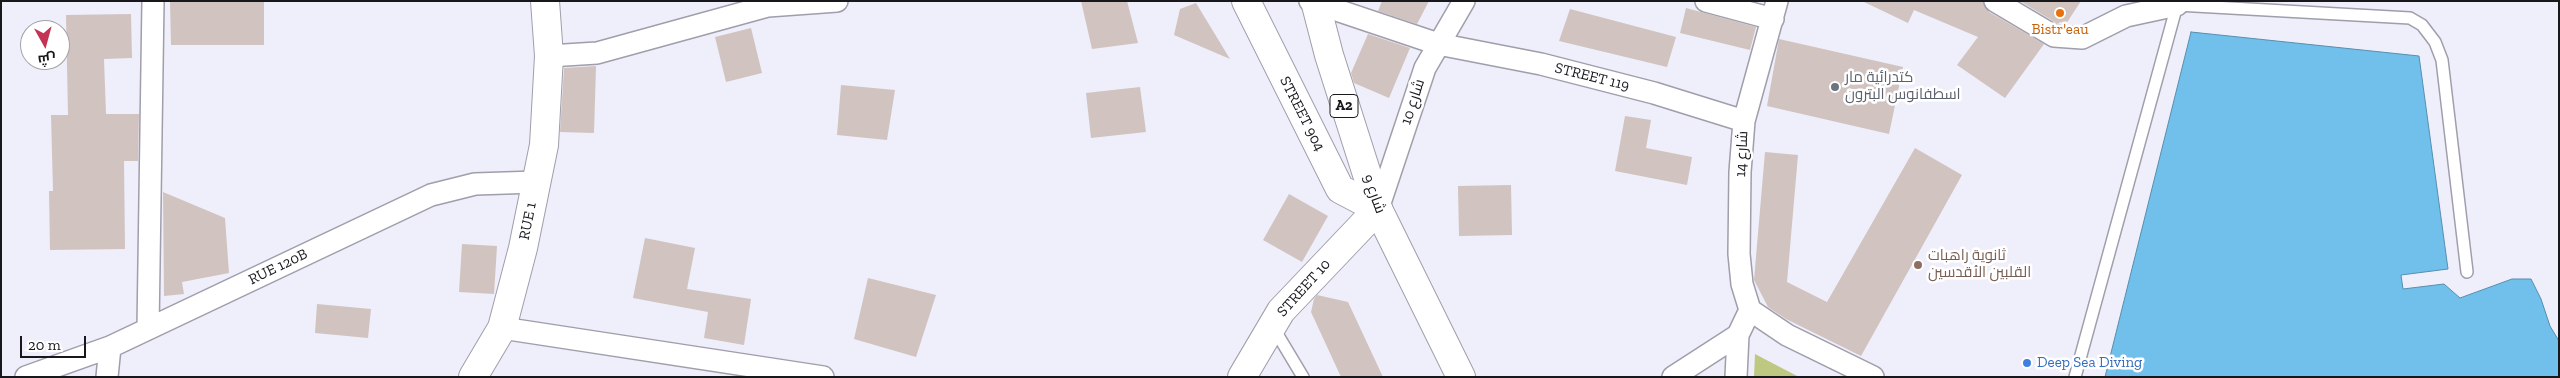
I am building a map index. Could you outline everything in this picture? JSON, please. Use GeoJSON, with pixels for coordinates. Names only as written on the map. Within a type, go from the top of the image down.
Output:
{"type":"FeatureCollection","features":[{"type":"Feature","properties":{"kind":"main road","name":"RUE 1"},"geometry":{"type":"LineString","coordinates":[[473,377],[502,328],[523,248],[544,145],[548,56],[545,1]]}},
{"type":"Feature","properties":{"kind":"main road","name":"STREET 904"},"geometry":{"type":"LineString","coordinates":[[1246,1],[1340,188],[1378,209]]}},
{"type":"Feature","properties":{"kind":"main road","name":"شارع 9"},"geometry":{"type":"LineString","coordinates":[[1313,2],[1378,209],[1461,377]]}},
{"type":"Feature","properties":{"kind":"main road","name":"STREET 10"},"geometry":{"type":"LineString","coordinates":[[1242,377],[1281,311],[1378,209]]}},
{"type":"Feature","properties":{"kind":"street"},"geometry":{"type":"LineString","coordinates":[[148,329],[153,1]]}},
{"type":"Feature","properties":{"kind":"street"},"geometry":{"type":"LineString","coordinates":[[548,56],[597,53],[768,6],[837,1]]}},
{"type":"Feature","properties":{"kind":"street","name":"شارع 10"},"geometry":{"type":"LineString","coordinates":[[1378,209],[1424,68],[1464,1]]}},
{"type":"Feature","properties":{"kind":"street"},"geometry":{"type":"LineString","coordinates":[[1706,1],[1775,10]]}},
{"type":"Feature","properties":{"kind":"street"},"geometry":{"type":"LineString","coordinates":[[1995,1],[2054,36],[2082,38],[2126,16],[2177,3]]}},
{"type":"Feature","properties":{"kind":"street","name":"STREET 119"},"geometry":{"type":"LineString","coordinates":[[1313,2],[1438,44],[1550,67],[1654,93],[1744,121]]}},
{"type":"Feature","properties":{"kind":"street","name":"شارع 14"},"geometry":{"type":"LineString","coordinates":[[1750,310],[1742,284],[1739,254],[1740,172],[1744,121],[1775,10]]}},
{"type":"Feature","properties":{"kind":"street","name":"RUE 120B"},"geometry":{"type":"LineString","coordinates":[[26,377],[110,347],[431,195],[476,184],[536,182]]}},
{"type":"Feature","properties":{"kind":"street"},"geometry":{"type":"LineString","coordinates":[[1736,377],[1738,335],[1750,310],[1779,330],[1873,377]]}},
{"type":"Feature","properties":{"kind":"street"},"geometry":{"type":"LineString","coordinates":[[502,328],[823,377]]}},
{"type":"Feature","properties":{"kind":"street"},"geometry":{"type":"LineString","coordinates":[[1673,377],[1738,335]]}},
{"type":"Feature","properties":{"kind":"street"},"geometry":{"type":"LineString","coordinates":[[107,377],[110,347]]}},
{"type":"Feature","properties":{"kind":"lane"},"geometry":{"type":"LineString","coordinates":[[2075,377],[2177,3],[2410,18],[2422,25],[2435,42],[2442,60],[2467,272]]}},
{"type":"Feature","properties":{"kind":"lane"},"geometry":{"type":"LineString","coordinates":[[1272,326],[1303,377]]}},
{"type":"Feature","properties":{"kind":"green space"},"geometry":{"type":"Polygon","coordinates":[[[1755,354],[1799,377],[1754,377],[1755,354]]]}},
{"type":"Feature","properties":{"kind":"water"},"geometry":{"type":"Polygon","coordinates":[[[2191,32],[2419,56],[2448,269],[2401,275],[2403,289],[2444,284],[2460,298],[2512,279],[2531,279],[2541,299],[2550,326],[2559,341],[2559,377],[2105,377],[2191,32]]]}},
{"type":"Feature","properties":{"kind":"building"},"geometry":{"type":"Polygon","coordinates":[[[170,1],[264,1],[264,45],[171,45],[170,1]]]}},
{"type":"Feature","properties":{"kind":"building"},"geometry":{"type":"Polygon","coordinates":[[[1081,1],[1127,1],[1138,43],[1092,49],[1081,1]]]}},
{"type":"Feature","properties":{"kind":"building"},"geometry":{"type":"Polygon","coordinates":[[[1382,1],[1429,1],[1417,24],[1378,11],[1382,1]]]}},
{"type":"Feature","properties":{"kind":"building"},"geometry":{"type":"Polygon","coordinates":[[[1862,1],[1983,1],[1989,12],[2044,44],[2005,98],[1957,65],[1978,37],[1914,10],[1908,23],[1862,1]]]}},
{"type":"Feature","properties":{"kind":"building","name":"Bistr'eau"},"geometry":{"type":"Polygon","coordinates":[[[2020,1],[2081,1],[2066,24],[2060,22],[2058,24],[2020,1]]]}},
{"type":"Feature","properties":{"kind":"building"},"geometry":{"type":"Polygon","coordinates":[[[1196,3],[1230,59],[1174,35],[1180,9],[1196,3]]]}},
{"type":"Feature","properties":{"kind":"building"},"geometry":{"type":"Polygon","coordinates":[[[1686,8],[1756,27],[1750,50],[1680,33],[1686,8]]]}},
{"type":"Feature","properties":{"kind":"building"},"geometry":{"type":"Polygon","coordinates":[[[1570,9],[1676,37],[1667,67],[1559,41],[1570,9]]]}},
{"type":"Feature","properties":{"kind":"building"},"geometry":{"type":"Polygon","coordinates":[[[131,14],[132,58],[104,59],[106,114],[139,114],[138,161],[124,161],[125,249],[50,250],[49,191],[53,191],[51,115],[68,115],[67,70],[70,70],[70,20],[66,20],[66,15],[131,14]]]}},
{"type":"Feature","properties":{"kind":"building"},"geometry":{"type":"Polygon","coordinates":[[[751,28],[762,73],[726,82],[715,37],[751,28]]]}},
{"type":"Feature","properties":{"kind":"building"},"geometry":{"type":"Polygon","coordinates":[[[1368,34],[1410,48],[1389,98],[1354,83],[1351,73],[1368,34]]]}},
{"type":"Feature","properties":{"kind":"building","name":"كتدرائية مار اسطفانوس البترون"},"geometry":{"type":"Polygon","coordinates":[[[1779,39],[1903,67],[1889,134],[1767,106],[1779,39]]]}},
{"type":"Feature","properties":{"kind":"building"},"geometry":{"type":"Polygon","coordinates":[[[596,66],[594,133],[560,132],[564,68],[596,66]]]}},
{"type":"Feature","properties":{"kind":"building"},"geometry":{"type":"Polygon","coordinates":[[[841,85],[895,90],[887,140],[837,135],[841,85]]]}},
{"type":"Feature","properties":{"kind":"building"},"geometry":{"type":"Polygon","coordinates":[[[1140,87],[1146,132],[1091,138],[1086,93],[1140,87]]]}},
{"type":"Feature","properties":{"kind":"building"},"geometry":{"type":"Polygon","coordinates":[[[1625,116],[1651,120],[1646,148],[1692,157],[1687,185],[1615,171],[1625,116]]]}},
{"type":"Feature","properties":{"kind":"building"},"geometry":{"type":"Polygon","coordinates":[[[1915,148],[1962,175],[1861,356],[1786,319],[1768,307],[1754,280],[1765,152],[1798,155],[1787,282],[1827,302],[1915,148]]]}},
{"type":"Feature","properties":{"kind":"building"},"geometry":{"type":"Polygon","coordinates":[[[1511,185],[1512,235],[1459,236],[1458,186],[1511,185]]]}},
{"type":"Feature","properties":{"kind":"building"},"geometry":{"type":"Polygon","coordinates":[[[163,192],[225,218],[229,273],[182,282],[184,294],[164,296],[163,192]]]}},
{"type":"Feature","properties":{"kind":"building"},"geometry":{"type":"Polygon","coordinates":[[[1289,194],[1328,216],[1302,262],[1263,240],[1289,194]]]}},
{"type":"Feature","properties":{"kind":"building"},"geometry":{"type":"Polygon","coordinates":[[[645,238],[695,248],[687,289],[751,299],[744,345],[704,338],[708,312],[633,298],[645,238]]]}},
{"type":"Feature","properties":{"kind":"building"},"geometry":{"type":"Polygon","coordinates":[[[462,244],[497,246],[494,294],[459,292],[462,244]]]}},
{"type":"Feature","properties":{"kind":"building"},"geometry":{"type":"Polygon","coordinates":[[[868,278],[936,295],[916,357],[854,339],[868,278]]]}},
{"type":"Feature","properties":{"kind":"building"},"geometry":{"type":"Polygon","coordinates":[[[1317,295],[1348,302],[1383,377],[1341,377],[1311,312],[1317,295]]]}},
{"type":"Feature","properties":{"kind":"building"},"geometry":{"type":"Polygon","coordinates":[[[317,304],[371,309],[368,338],[315,333],[317,304]]]}},
{"type":"Feature","properties":{"kind":"place","name":"Bistr'eau"},"geometry":{"type":"Point","coordinates":[2060,13]}},
{"type":"Feature","properties":{"kind":"place","name":"كتدرائية مار اسطفانوس البترون"},"geometry":{"type":"Point","coordinates":[1835,87]}},
{"type":"Feature","properties":{"kind":"place","name":"ثانوية راهبات القلبين الأقدسين"},"geometry":{"type":"Point","coordinates":[1918,265]}},
{"type":"Feature","properties":{"kind":"place","name":"Deep Sea Diving"},"geometry":{"type":"Point","coordinates":[2027,363]}}]}
